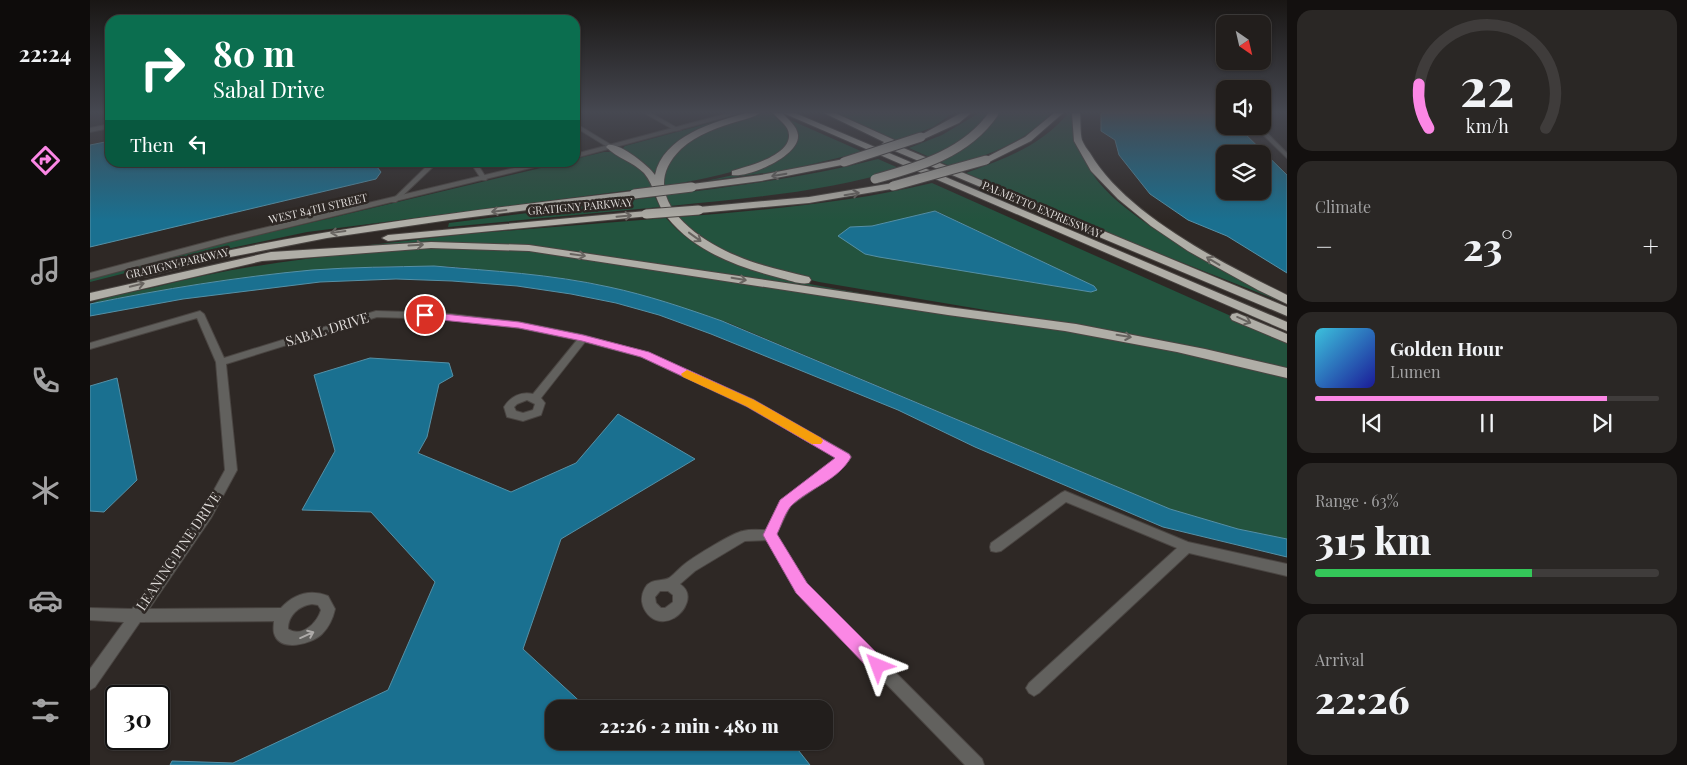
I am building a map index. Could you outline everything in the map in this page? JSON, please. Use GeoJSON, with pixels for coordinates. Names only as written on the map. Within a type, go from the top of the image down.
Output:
{"type":"FeatureCollection","features":[{"type":"Feature","properties":{"kind":"highway"},"geometry":{"type":"LineString","coordinates":[[614,149],[645,169],[658,188],[668,211],[688,233],[714,249],[755,266],[824,284],[1203,352],[1287,373]]}},
{"type":"Feature","properties":{"kind":"highway"},"geometry":{"type":"LineString","coordinates":[[658,188],[662,168],[677,149]]}},
{"type":"Feature","properties":{"kind":"highway"},"geometry":{"type":"LineString","coordinates":[[691,185],[753,168],[783,154],[788,149]]}},
{"type":"Feature","properties":{"kind":"highway","name":"PALMETTO EXPRESSWAY"},"geometry":{"type":"LineString","coordinates":[[869,149],[1287,327]]}},
{"type":"Feature","properties":{"kind":"highway","name":"GRATIGNY PARKWAY"},"geometry":{"type":"LineString","coordinates":[[90,287],[178,264],[326,234],[691,185],[761,178],[844,162],[885,149]]}},
{"type":"Feature","properties":{"kind":"highway"},"geometry":{"type":"LineString","coordinates":[[890,149],[1287,317]]}},
{"type":"Feature","properties":{"kind":"highway","name":"PALMETTO EXPRESSWAY"},"geometry":{"type":"LineString","coordinates":[[900,149],[1287,312]]}},
{"type":"Feature","properties":{"kind":"highway"},"geometry":{"type":"LineString","coordinates":[[697,208],[795,194],[874,179],[922,164],[954,149]]}},
{"type":"Feature","properties":{"kind":"highway","name":"GRATIGNY PARKWAY"},"geometry":{"type":"LineString","coordinates":[[90,297],[163,279],[263,258],[371,240],[442,231],[816,199],[892,186],[941,174],[986,160],[1009,149]]}},
{"type":"Feature","properties":{"kind":"highway"},"geometry":{"type":"LineString","coordinates":[[1082,149],[1092,167],[1128,204],[1185,244],[1226,269],[1287,300]]}},
{"type":"Feature","properties":{"kind":"highway"},"geometry":{"type":"LineString","coordinates":[[898,160],[913,171],[1287,339]]}},
{"type":"Feature","properties":{"kind":"highway"},"geometry":{"type":"LineString","coordinates":[[263,258],[432,245],[529,248],[948,311],[1076,328]]}},
{"type":"Feature","properties":{"kind":"street"},"geometry":{"type":"LineString","coordinates":[[580,155],[604,149]]}},
{"type":"Feature","properties":{"kind":"street"},"geometry":{"type":"LineString","coordinates":[[394,201],[429,167]]}},
{"type":"Feature","properties":{"kind":"street"},"geometry":{"type":"LineString","coordinates":[[476,167],[484,179]]}},
{"type":"Feature","properties":{"kind":"street","name":"WEST 84TH STREET"},"geometry":{"type":"LineString","coordinates":[[90,276],[226,240],[531,167]]}},
{"type":"Feature","properties":{"kind":"street","name":"LEANING PINE DRIVE"},"geometry":{"type":"LineString","coordinates":[[90,346],[200,314],[221,362],[231,470],[207,514],[90,682]]}},
{"type":"Feature","properties":{"kind":"street","name":"SABAL DRIVE"},"geometry":{"type":"LineString","coordinates":[[221,362],[376,314],[442,316],[509,324],[583,338],[645,355],[750,403],[845,457],[828,473],[785,504],[770,535]]}},
{"type":"Feature","properties":{"kind":"street"},"geometry":{"type":"LineString","coordinates":[[535,398],[583,338]]}},
{"type":"Feature","properties":{"kind":"street"},"geometry":{"type":"LineString","coordinates":[[996,547],[1066,496],[1187,547],[1287,570]]}},
{"type":"Feature","properties":{"kind":"street"},"geometry":{"type":"LineString","coordinates":[[670,585],[690,567],[743,536],[770,535],[802,588],[976,765]]}},
{"type":"Feature","properties":{"kind":"street"},"geometry":{"type":"LineString","coordinates":[[1034,688],[1187,547]]}},
{"type":"Feature","properties":{"kind":"street","name":"LEANING PINE DRIVE"},"geometry":{"type":"LineString","coordinates":[[90,614],[135,616],[284,614]]}},
{"type":"Feature","properties":{"kind":"green space"},"geometry":{"type":"Polygon","coordinates":[[[622,149],[681,149],[658,172],[653,173],[622,149]]]}},
{"type":"Feature","properties":{"kind":"green space"},"geometry":{"type":"Polygon","coordinates":[[[679,149],[782,149],[775,155],[752,165],[726,173],[662,186],[663,173],[670,158],[679,149]]]}},
{"type":"Feature","properties":{"kind":"green space"},"geometry":{"type":"Polygon","coordinates":[[[788,149],[856,149],[863,152],[787,170],[706,181],[738,174],[788,153],[788,149]]]}},
{"type":"Feature","properties":{"kind":"green space"},"geometry":{"type":"Polygon","coordinates":[[[911,149],[999,149],[992,152],[952,167],[911,149]]]}},
{"type":"Feature","properties":{"kind":"green space"},"geometry":{"type":"Polygon","coordinates":[[[1083,149],[1090,169],[1103,187],[1124,206],[1179,244],[1287,304],[1120,238],[966,173],[1022,150],[1083,149]]]}},
{"type":"Feature","properties":{"kind":"green space"},"geometry":{"type":"Polygon","coordinates":[[[604,152],[613,152],[643,170],[654,187],[307,232],[189,257],[90,282],[90,278],[209,247],[545,167],[580,167],[580,158],[604,152]]]}},
{"type":"Feature","properties":{"kind":"green space"},"geometry":{"type":"Polygon","coordinates":[[[878,159],[901,169],[815,189],[729,200],[670,206],[665,195],[799,176],[878,159]]]}},
{"type":"Feature","properties":{"kind":"green space"},"geometry":{"type":"Polygon","coordinates":[[[932,183],[1287,341],[1287,371],[1140,336],[819,282],[762,266],[726,251],[709,242],[679,217],[806,205],[901,190],[932,183]],[[936,211],[872,226],[850,227],[865,254],[1091,292],[1097,290],[1094,286],[936,211]]]}},
{"type":"Feature","properties":{"kind":"green space"},"geometry":{"type":"Polygon","coordinates":[[[655,197],[660,207],[448,227],[449,223],[655,197]]]}},
{"type":"Feature","properties":{"kind":"green space"},"geometry":{"type":"Polygon","coordinates":[[[666,218],[684,236],[730,262],[782,278],[860,293],[859,296],[524,246],[360,248],[361,246],[466,234],[666,218]]]}},
{"type":"Feature","properties":{"kind":"green space"},"geometry":{"type":"Polygon","coordinates":[[[424,248],[525,250],[1144,343],[1287,375],[1287,539],[1238,529],[1170,509],[729,323],[654,299],[595,284],[551,277],[455,267],[389,266],[260,276],[175,288],[90,304],[122,294],[255,266],[356,253],[424,248]]]}},
{"type":"Feature","properties":{"kind":"water"},"geometry":{"type":"Polygon","coordinates":[[[90,149],[105,149],[105,167],[377,167],[381,172],[376,179],[90,247],[90,149]]]}},
{"type":"Feature","properties":{"kind":"water"},"geometry":{"type":"Polygon","coordinates":[[[1117,149],[1216,149],[1216,200],[1271,200],[1271,159],[1287,175],[1287,273],[1227,236],[1188,220],[1150,194],[1119,155],[1117,149]]]}},
{"type":"Feature","properties":{"kind":"water"},"geometry":{"type":"Polygon","coordinates":[[[935,211],[1094,286],[1097,290],[1091,292],[879,257],[865,254],[838,236],[850,227],[872,226],[935,211]]]}},
{"type":"Feature","properties":{"kind":"water"},"geometry":{"type":"Polygon","coordinates":[[[434,266],[565,279],[609,287],[694,311],[722,321],[1170,509],[1238,529],[1287,539],[1287,557],[1163,527],[975,447],[898,410],[711,334],[659,315],[616,303],[517,286],[396,279],[320,282],[183,299],[90,316],[90,304],[173,288],[228,280],[312,270],[434,266]]]}},
{"type":"Feature","properties":{"kind":"water"},"geometry":{"type":"Polygon","coordinates":[[[370,358],[449,363],[453,376],[439,384],[427,437],[418,453],[511,492],[576,463],[618,414],[695,459],[561,539],[523,649],[578,700],[545,700],[545,750],[798,750],[810,765],[170,765],[172,761],[233,763],[388,690],[435,582],[371,512],[302,510],[335,451],[314,375],[370,358]]]}},
{"type":"Feature","properties":{"kind":"water"},"geometry":{"type":"Polygon","coordinates":[[[117,378],[137,480],[104,512],[90,511],[90,386],[117,378]]]}},
{"type":"Feature","properties":{"kind":"slow traffic"},"geometry":{"type":"LineString","coordinates":[[687,374],[750,403],[816,441]]}},
{"type":"Feature","properties":{"kind":"route"},"geometry":{"type":"LineString","coordinates":[[425,315],[519,325],[583,338],[645,355],[750,403],[845,457],[828,473],[785,504],[770,535],[802,588],[878,666]]}}]}
